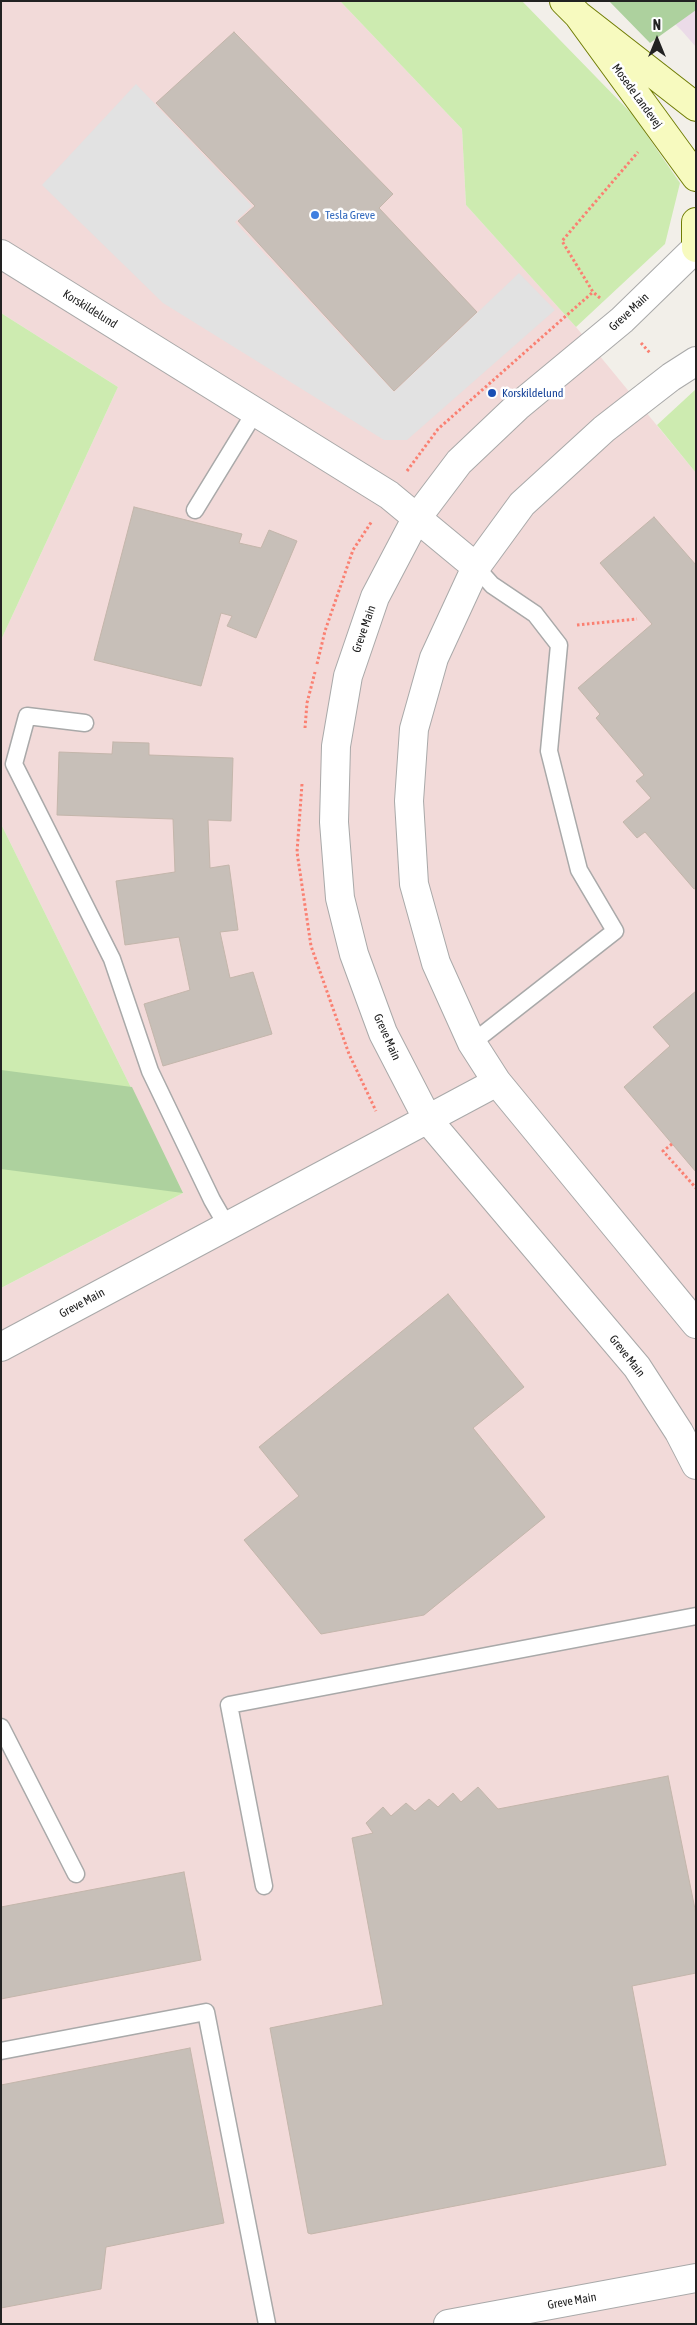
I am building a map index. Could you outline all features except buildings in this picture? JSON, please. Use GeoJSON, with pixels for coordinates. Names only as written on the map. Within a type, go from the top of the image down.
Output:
{"type":"FeatureCollection","features":[{"type":"Feature","properties":{"kind":"main road","name":"Mosede Landevej"},"geometry":{"type":"LineString","coordinates":[[571,8],[696,107]]}},
{"type":"Feature","properties":{"kind":"main road","name":"Mosede Landevej"},"geometry":{"type":"LineString","coordinates":[[571,8],[696,177]]}},
{"type":"Feature","properties":{"kind":"main road"},"geometry":{"type":"LineString","coordinates":[[696,222],[696,248]]}},
{"type":"Feature","properties":{"kind":"street","name":"Greve Main"},"geometry":{"type":"LineString","coordinates":[[696,248],[622,320],[517,407],[466,455],[416,519],[375,597],[348,676],[336,746],[334,822],[340,898],[354,954],[383,1033],[428,1120],[637,1367],[680,1432],[696,1465]]}},
{"type":"Feature","properties":{"kind":"street","name":"Korskildelund"},"geometry":{"type":"LineString","coordinates":[[1,254],[389,495],[476,567]]}},
{"type":"Feature","properties":{"kind":"street"},"geometry":{"type":"LineString","coordinates":[[696,361],[671,377],[604,429],[522,504],[476,567],[434,658],[414,729],[409,801],[414,884],[436,963],[472,1043],[497,1082],[696,1324]]}},
{"type":"Feature","properties":{"kind":"street","name":"Greve Main"},"geometry":{"type":"LineString","coordinates":[[1,1346],[497,1082]]}},
{"type":"Feature","properties":{"kind":"street","name":"Greve Main"},"geometry":{"type":"LineString","coordinates":[[448,2324],[696,2278]]}},
{"type":"Feature","properties":{"kind":"lane"},"geometry":{"type":"LineString","coordinates":[[195,510],[255,412]]}},
{"type":"Feature","properties":{"kind":"lane"},"geometry":{"type":"LineString","coordinates":[[472,1043],[615,931],[579,870],[549,752],[559,645],[534,614],[492,586],[476,567]]}},
{"type":"Feature","properties":{"kind":"lane"},"geometry":{"type":"LineString","coordinates":[[85,723],[27,716],[14,764],[112,959],[150,1071],[212,1200],[227,1226]]}},
{"type":"Feature","properties":{"kind":"lane"},"geometry":{"type":"LineString","coordinates":[[264,1886],[229,1705],[696,1616]]}},
{"type":"Feature","properties":{"kind":"lane"},"geometry":{"type":"LineString","coordinates":[[1,1727],[76,1874]]}},
{"type":"Feature","properties":{"kind":"lane"},"geometry":{"type":"LineString","coordinates":[[1,2051],[206,2012],[267,2324]]}},
{"type":"Feature","properties":{"kind":"path"},"geometry":{"type":"LineString","coordinates":[[660,127],[562,241],[593,292],[622,320],[671,377]]}},
{"type":"Feature","properties":{"kind":"path"},"geometry":{"type":"LineString","coordinates":[[546,628],[637,619]]}},
{"type":"Feature","properties":{"kind":"path"},"geometry":{"type":"LineString","coordinates":[[672,1144],[663,1151],[696,1188]]}},
{"type":"Feature","properties":{"kind":"shaded area"},"geometry":{"type":"Polygon","coordinates":[[[1,1],[340,1],[462,129],[466,205],[576,327],[696,473],[696,2324],[1,2324],[1,1288],[183,1193],[1,824],[1,640],[118,387],[1,313],[1,1]]]}},
{"type":"Feature","properties":{"kind":"shaded area"},"geometry":{"type":"Polygon","coordinates":[[[652,1],[696,1],[696,47],[682,31],[652,1]]]}},
{"type":"Feature","properties":{"kind":"shaded area"},"geometry":{"type":"Polygon","coordinates":[[[136,84],[252,206],[235,222],[394,392],[519,273],[555,310],[407,440],[384,440],[163,303],[42,185],[136,84]]]}},
{"type":"Feature","properties":{"kind":"green space"},"geometry":{"type":"Polygon","coordinates":[[[340,1],[522,1],[633,115],[680,183],[665,244],[576,327],[466,205],[462,129],[340,1]]]}},
{"type":"Feature","properties":{"kind":"green space"},"geometry":{"type":"Polygon","coordinates":[[[609,1],[696,1],[696,10],[650,43],[609,1]]]}},
{"type":"Feature","properties":{"kind":"green space"},"geometry":{"type":"Polygon","coordinates":[[[1,313],[118,387],[1,640],[1,313]]]}},
{"type":"Feature","properties":{"kind":"green space"},"geometry":{"type":"Polygon","coordinates":[[[696,389],[696,473],[657,425],[696,389]]]}},
{"type":"Feature","properties":{"kind":"green space"},"geometry":{"type":"Polygon","coordinates":[[[1,824],[183,1193],[1,1288],[1,824]]]}},
{"type":"Feature","properties":{"kind":"green space"},"geometry":{"type":"Polygon","coordinates":[[[1,1070],[132,1087],[183,1193],[1,1169],[1,1070]]]}},
{"type":"Feature","properties":{"kind":"place","name":"Tesla Greve"},"geometry":{"type":"Point","coordinates":[315,215]}},
{"type":"Feature","properties":{"kind":"place","name":"Korskildelund"},"geometry":{"type":"Point","coordinates":[492,393]}}]}
